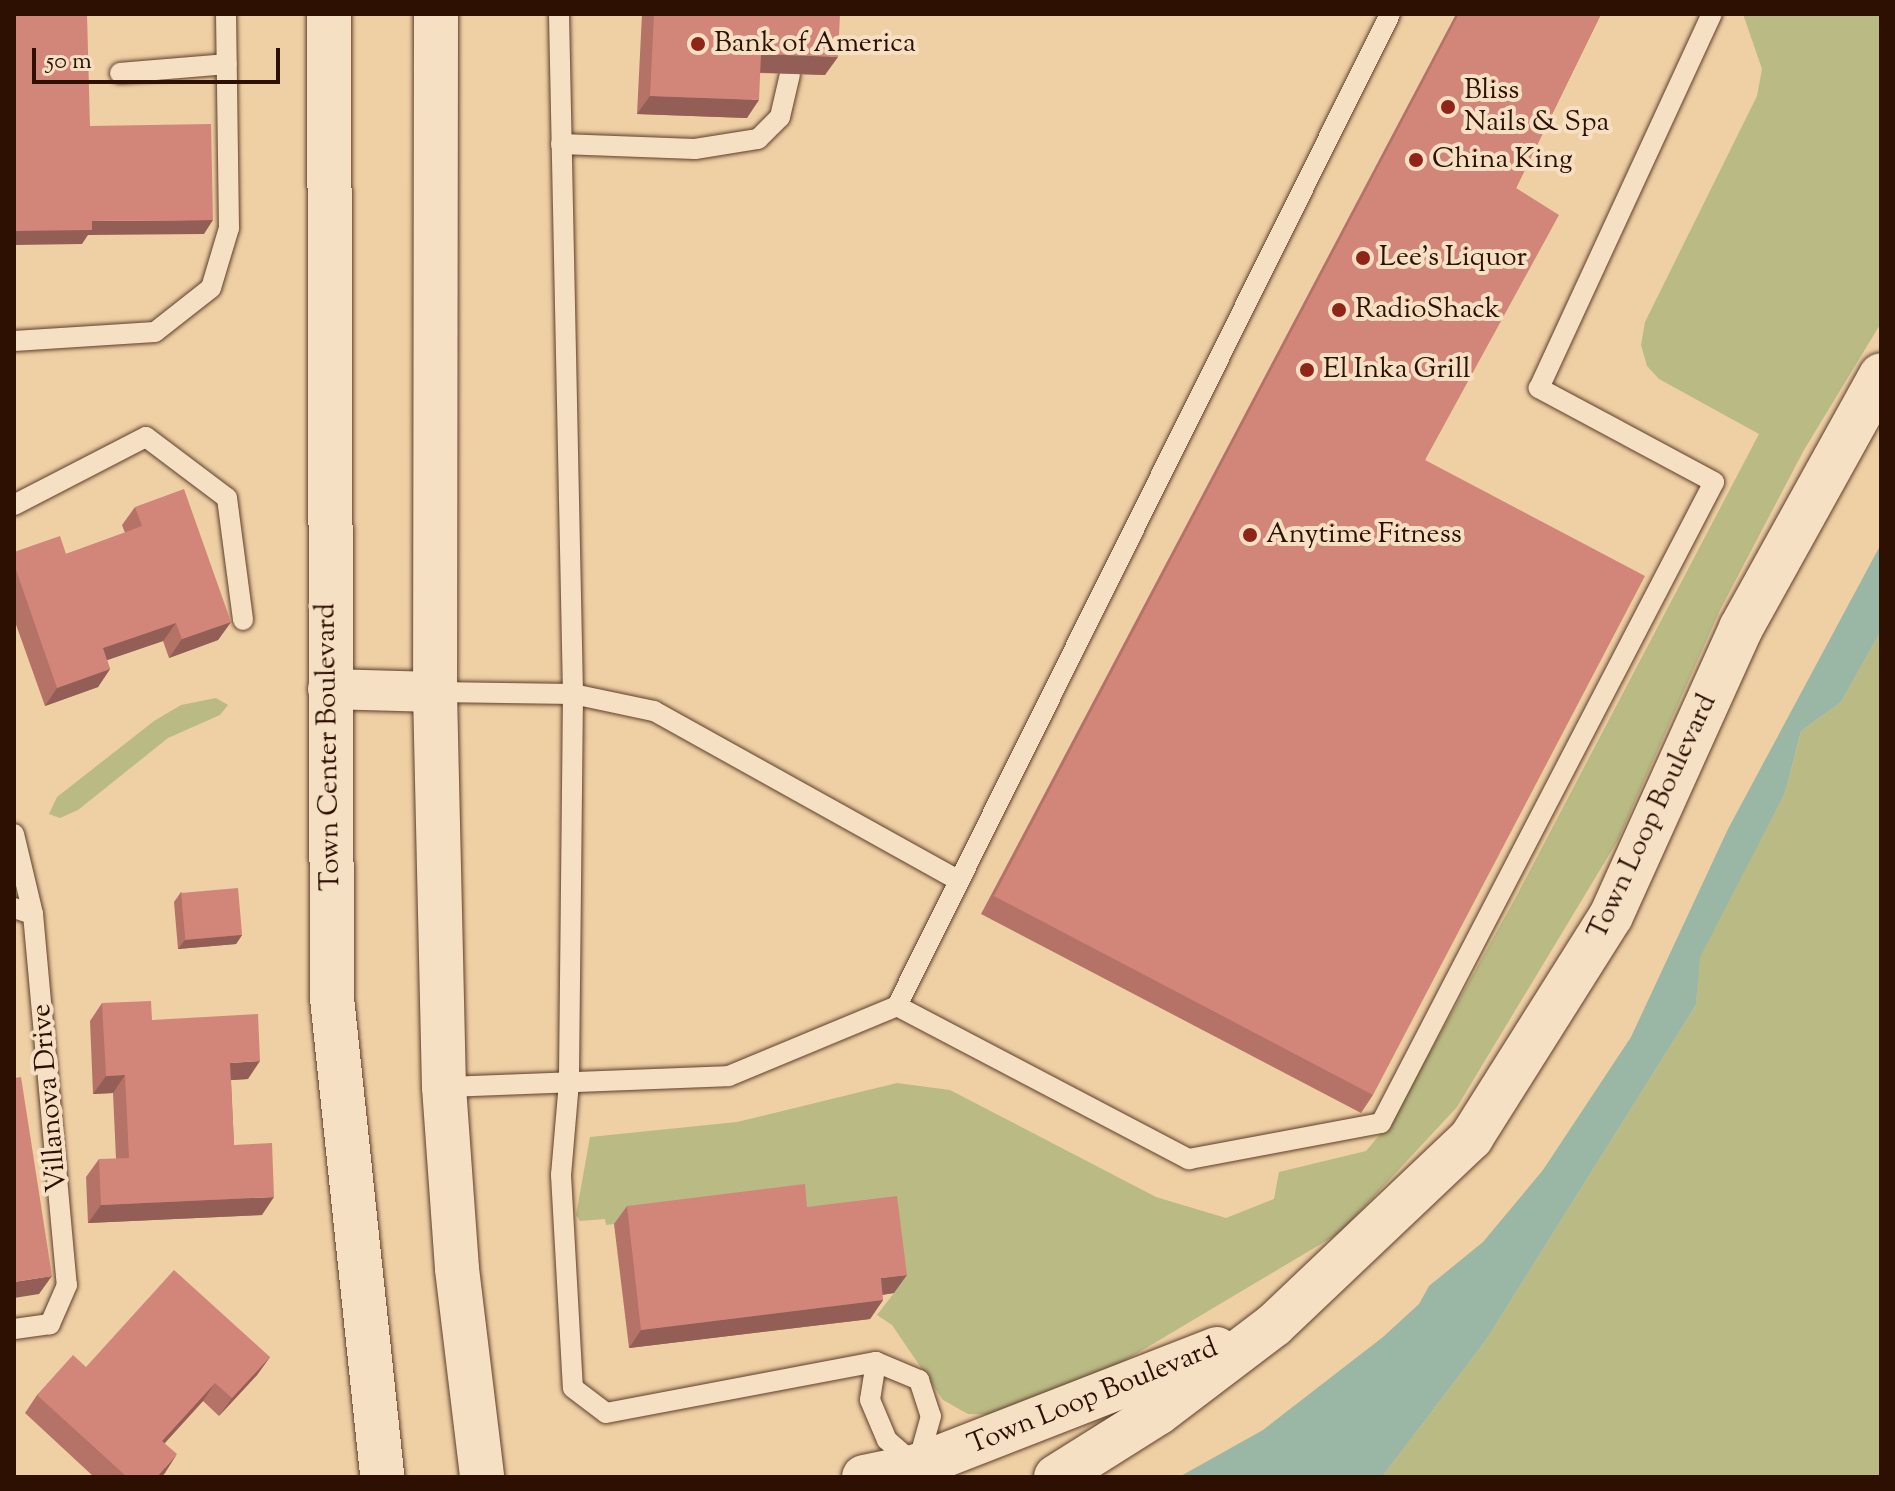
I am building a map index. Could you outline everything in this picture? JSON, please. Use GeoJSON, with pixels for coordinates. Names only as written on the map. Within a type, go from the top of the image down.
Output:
{"type":"FeatureCollection","features":[{"type":"Feature","properties":{"kind":"street","name":"Town Center Boulevard"},"geometry":{"type":"LineString","coordinates":[[329,14],[328,689],[332,998],[382,1477]]}},
{"type":"Feature","properties":{"kind":"street"},"geometry":{"type":"LineString","coordinates":[[408,14],[407,189],[434,289]]}},
{"type":"Feature","properties":{"kind":"street"},"geometry":{"type":"LineString","coordinates":[[436,14],[435,692],[444,1087],[457,1269],[482,1477]]}},
{"type":"Feature","properties":{"kind":"street","name":"Town Loop Boulevard"},"geometry":{"type":"LineString","coordinates":[[1056,1477],[1158,1413],[1274,1325],[1471,1138],[1611,916],[1741,628],[1881,375]]}},
{"type":"Feature","properties":{"kind":"street"},"geometry":{"type":"LineString","coordinates":[[328,689],[435,692]]}},
{"type":"Feature","properties":{"kind":"street","name":"Town Loop Boulevard"},"geometry":{"type":"LineString","coordinates":[[864,1477],[919,1472],[1274,1325]]}},
{"type":"Feature","properties":{"kind":"lane"},"geometry":{"type":"LineString","coordinates":[[14,341],[155,332],[211,288],[229,228],[226,14]]}},
{"type":"Feature","properties":{"kind":"lane"},"geometry":{"type":"LineString","coordinates":[[559,14],[573,694],[569,1082],[561,1175],[573,1388],[606,1413],[876,1362],[919,1380],[931,1416],[919,1472]]}},
{"type":"Feature","properties":{"kind":"lane"},"geometry":{"type":"LineString","coordinates":[[444,1087],[729,1076],[897,1006],[1390,14]]}},
{"type":"Feature","properties":{"kind":"lane"},"geometry":{"type":"LineString","coordinates":[[897,1006],[1189,1159],[1381,1123],[1714,482],[1539,388],[1712,14]]}},
{"type":"Feature","properties":{"kind":"lane"},"geometry":{"type":"LineString","coordinates":[[120,73],[227,64]]}},
{"type":"Feature","properties":{"kind":"lane"},"geometry":{"type":"LineString","coordinates":[[561,144],[695,149],[758,139],[780,117],[790,74]]}},
{"type":"Feature","properties":{"kind":"lane"},"geometry":{"type":"LineString","coordinates":[[14,505],[146,437],[227,498],[243,620]]}},
{"type":"Feature","properties":{"kind":"lane"},"geometry":{"type":"LineString","coordinates":[[435,692],[573,694],[654,711],[959,881]]}},
{"type":"Feature","properties":{"kind":"lane","name":"Villanova Drive"},"geometry":{"type":"LineString","coordinates":[[14,834],[67,1285],[50,1324],[14,1329]]}},
{"type":"Feature","properties":{"kind":"lane"},"geometry":{"type":"LineString","coordinates":[[876,1362],[870,1400],[887,1440],[919,1472]]}},
{"type":"Feature","properties":{"kind":"green space"},"geometry":{"type":"Polygon","coordinates":[[[1743,14],[1881,14],[1881,323],[1804,450],[1720,610],[1618,840],[1457,1107],[1341,1232],[1094,1379],[1003,1415],[968,1414],[943,1400],[892,1325],[877,1315],[894,1293],[795,1225],[792,1202],[606,1225],[605,1219],[580,1221],[576,1215],[590,1137],[737,1122],[897,1083],[950,1090],[1156,1197],[1226,1218],[1274,1199],[1279,1172],[1366,1151],[1393,1119],[1517,895],[1759,434],[1659,379],[1647,366],[1641,345],[1645,322],[1757,96],[1762,69],[1743,14]]]}},
{"type":"Feature","properties":{"kind":"green space"},"geometry":{"type":"Polygon","coordinates":[[[1881,631],[1881,1477],[1382,1477],[1486,1340],[1696,1005],[1699,957],[1785,793],[1801,731],[1841,702],[1881,631]]]}},
{"type":"Feature","properties":{"kind":"green space"},"geometry":{"type":"Polygon","coordinates":[[[216,698],[228,705],[220,715],[168,738],[78,810],[60,818],[49,814],[57,797],[154,721],[181,705],[216,698]]]}},
{"type":"Feature","properties":{"kind":"shaded area"},"geometry":{"type":"Polygon","coordinates":[[[1881,544],[1881,631],[1841,702],[1801,731],[1785,793],[1700,957],[1696,1005],[1486,1340],[1382,1477],[1179,1477],[1263,1430],[1383,1337],[1419,1304],[1429,1286],[1483,1242],[1543,1170],[1631,1037],[1728,829],[1881,544]]]}},
{"type":"Feature","properties":{"kind":"building"},"geometry":{"type":"Polygon","coordinates":[[[14,14],[87,14],[90,126],[211,124],[213,220],[92,221],[92,230],[14,231],[14,14]]]}},
{"type":"Feature","properties":{"kind":"building"},"geometry":{"type":"Polygon","coordinates":[[[654,14],[840,14],[838,57],[761,54],[759,100],[650,96],[654,14]]]}},
{"type":"Feature","properties":{"kind":"building"},"geometry":{"type":"Polygon","coordinates":[[[1459,14],[1601,14],[1516,188],[1559,215],[1425,460],[1645,576],[1373,1095],[994,896],[1459,14]]]}},
{"type":"Feature","properties":{"kind":"building"},"geometry":{"type":"Polygon","coordinates":[[[184,489],[231,622],[182,639],[176,623],[103,648],[110,669],[57,688],[14,564],[14,552],[60,536],[66,554],[142,526],[135,507],[184,489]]]}},
{"type":"Feature","properties":{"kind":"building"},"geometry":{"type":"Polygon","coordinates":[[[238,888],[242,935],[185,940],[181,893],[238,888]]]}},
{"type":"Feature","properties":{"kind":"building"},"geometry":{"type":"Polygon","coordinates":[[[151,1001],[152,1020],[258,1014],[260,1061],[230,1063],[234,1145],[272,1143],[274,1197],[101,1205],[99,1159],[129,1158],[125,1075],[106,1076],[102,1003],[151,1001]]]}},
{"type":"Feature","properties":{"kind":"building"},"geometry":{"type":"Polygon","coordinates":[[[21,1077],[52,1276],[14,1282],[14,1078],[21,1077]]]}},
{"type":"Feature","properties":{"kind":"building"},"geometry":{"type":"Polygon","coordinates":[[[805,1184],[807,1207],[897,1196],[907,1275],[881,1278],[883,1300],[641,1330],[627,1206],[805,1184]]]}},
{"type":"Feature","properties":{"kind":"building"},"geometry":{"type":"Polygon","coordinates":[[[174,1270],[270,1357],[232,1398],[215,1383],[162,1441],[177,1454],[157,1477],[127,1477],[37,1395],[73,1355],[86,1367],[174,1270]]]}},
{"type":"Feature","properties":{"kind":"place","name":"Bank of America"},"geometry":{"type":"Point","coordinates":[698,44]}},
{"type":"Feature","properties":{"kind":"place","name":"Bliss Nails & Spa"},"geometry":{"type":"Point","coordinates":[1448,107]}},
{"type":"Feature","properties":{"kind":"place","name":"China King"},"geometry":{"type":"Point","coordinates":[1416,160]}},
{"type":"Feature","properties":{"kind":"place","name":"Lee's Liquor"},"geometry":{"type":"Point","coordinates":[1363,258]}},
{"type":"Feature","properties":{"kind":"place","name":"RadioShack"},"geometry":{"type":"Point","coordinates":[1339,310]}},
{"type":"Feature","properties":{"kind":"place","name":"El Inka Grill"},"geometry":{"type":"Point","coordinates":[1307,370]}},
{"type":"Feature","properties":{"kind":"place","name":"Anytime Fitness"},"geometry":{"type":"Point","coordinates":[1250,535]}}]}
